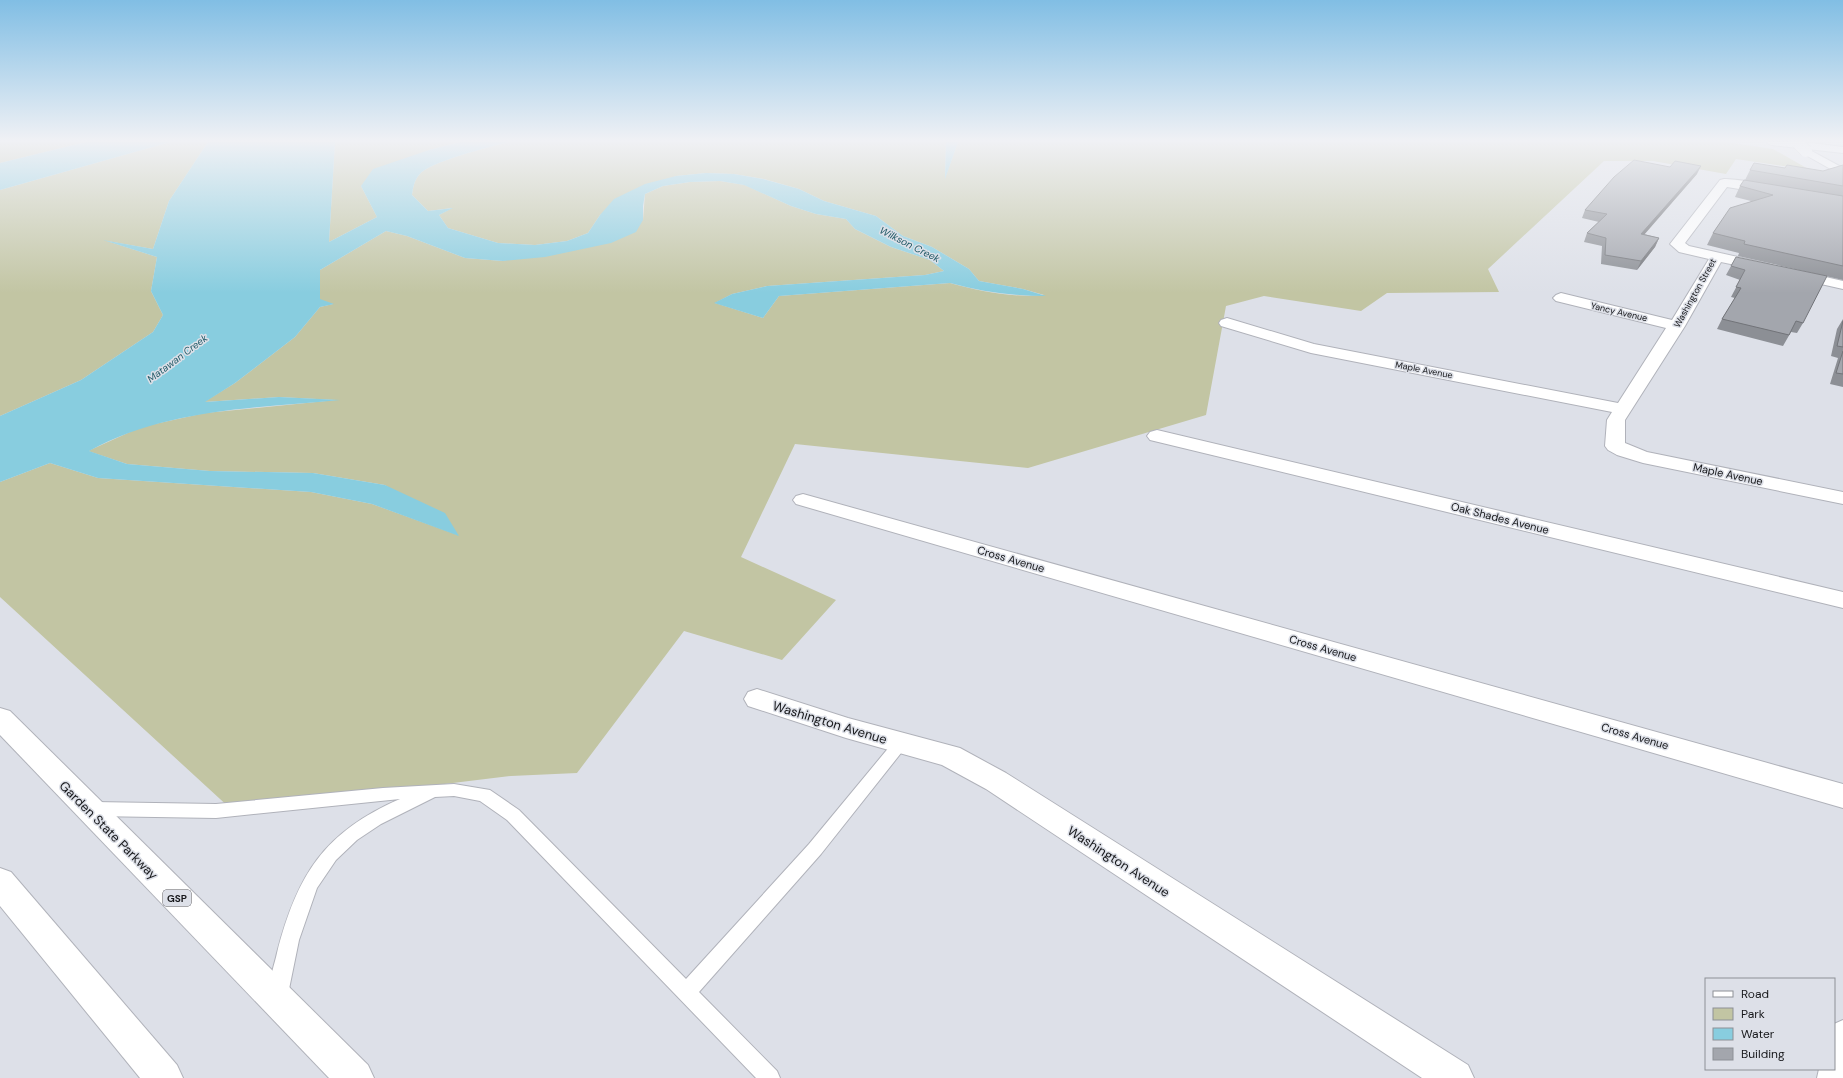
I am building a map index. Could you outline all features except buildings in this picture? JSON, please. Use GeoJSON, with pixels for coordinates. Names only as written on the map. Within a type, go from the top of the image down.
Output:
{"type":"FeatureCollection","features":[{"type":"Feature","properties":{"kind":"main road","name":"Washington Street"},"geometry":{"type":"LineString","coordinates":[[1615,446],[1616,420],[1647,370],[1677,326],[1717,257],[1684,249],[1677,244],[1718,192]]}},
{"type":"Feature","properties":{"kind":"main road"},"geometry":{"type":"LineString","coordinates":[[1717,257],[1843,284]]}},
{"type":"Feature","properties":{"kind":"main road","name":"Yancy Avenue"},"geometry":{"type":"LineString","coordinates":[[1561,298],[1677,326]]}},
{"type":"Feature","properties":{"kind":"main road","name":"Maple Avenue"},"geometry":{"type":"LineString","coordinates":[[1227,323],[1311,348],[1622,409]]}},
{"type":"Feature","properties":{"kind":"main road","name":"Oak Shades Avenue"},"geometry":{"type":"LineString","coordinates":[[1157,436],[1843,600]]}},
{"type":"Feature","properties":{"kind":"main road","name":"Maple Avenue"},"geometry":{"type":"LineString","coordinates":[[1615,446],[1624,451],[1643,457],[1843,498]]}},
{"type":"Feature","properties":{"kind":"main road","name":"Cross Avenue"},"geometry":{"type":"LineString","coordinates":[[803,500],[1843,796]]}},
{"type":"Feature","properties":{"kind":"main road","name":"Washington Avenue"},"geometry":{"type":"LineString","coordinates":[[757,699],[900,744],[929,749],[950,756],[996,781],[1455,1078]]}},
{"type":"Feature","properties":{"kind":"main road","name":"Garden State Parkway"},"geometry":{"type":"LineString","coordinates":[[0,718],[354,1078]]}},
{"type":"Feature","properties":{"kind":"main road"},"geometry":{"type":"LineString","coordinates":[[0,882],[164,1078]]}},
{"type":"Feature","properties":{"kind":"main road"},"geometry":{"type":"LineString","coordinates":[[1836,1078],[1843,1038]]}},
{"type":"Feature","properties":{"kind":"lane"},"geometry":{"type":"LineString","coordinates":[[686,992],[815,849],[900,744]]}},
{"type":"Feature","properties":{"kind":"lane"},"geometry":{"type":"LineString","coordinates":[[89,809],[216,811],[384,794],[454,790],[484,795],[513,815],[770,1078]]}},
{"type":"Feature","properties":{"kind":"lane"},"geometry":{"type":"LineString","coordinates":[[277,999],[284,964],[303,902],[318,871],[329,856],[360,829],[382,815],[435,792]]}},
{"type":"Feature","properties":{"kind":"green space"},"geometry":{"type":"Polygon","coordinates":[[[0,192],[175,192],[169,201],[153,249],[107,241],[157,257],[151,291],[163,315],[153,332],[81,380],[0,416],[0,192]]]}},
{"type":"Feature","properties":{"kind":"green space"},"geometry":{"type":"Polygon","coordinates":[[[332,192],[364,192],[377,217],[329,242],[332,192]]]}},
{"type":"Feature","properties":{"kind":"green space"},"geometry":{"type":"Polygon","coordinates":[[[412,192],[644,192],[600,215],[588,233],[567,241],[535,245],[498,243],[448,228],[439,215],[452,208],[428,211],[412,195],[412,192]]]}},
{"type":"Feature","properties":{"kind":"green space"},"geometry":{"type":"Polygon","coordinates":[[[649,192],[761,192],[791,206],[816,214],[846,219],[855,229],[891,247],[930,260],[944,271],[925,275],[767,286],[732,294],[715,303],[763,318],[779,296],[950,283],[973,289],[1008,295],[1044,295],[1023,289],[979,281],[969,269],[932,247],[903,236],[876,216],[824,201],[806,192],[1570,192],[1488,269],[1499,292],[1387,293],[1361,311],[1264,296],[1226,306],[1206,415],[1028,468],[795,444],[741,557],[836,600],[782,660],[684,631],[577,773],[511,776],[232,810],[0,597],[0,482],[50,463],[98,478],[311,492],[372,504],[458,535],[385,485],[313,473],[210,471],[127,464],[88,451],[141,427],[205,413],[336,400],[279,397],[204,402],[235,383],[295,337],[320,307],[333,304],[320,300],[320,270],[386,231],[407,236],[465,258],[503,261],[643,220],[645,194],[649,192]]]}},
{"type":"Feature","properties":{"kind":"water","name":"Matawan Creek"},"geometry":{"type":"Polygon","coordinates":[[[175,192],[332,192],[329,242],[377,217],[364,192],[412,192],[412,195],[428,211],[453,208],[439,215],[448,228],[498,243],[535,245],[567,241],[588,233],[600,215],[614,199],[628,192],[649,192],[645,194],[643,220],[636,232],[611,243],[545,257],[503,261],[465,258],[407,236],[386,231],[320,270],[320,299],[334,304],[320,307],[295,337],[235,383],[205,402],[279,397],[340,400],[243,409],[179,419],[148,426],[118,437],[89,451],[127,464],[210,471],[313,473],[385,485],[445,513],[459,536],[372,504],[311,492],[98,478],[50,463],[0,482],[0,416],[81,380],[153,332],[163,315],[151,291],[157,257],[103,240],[153,249],[169,201],[175,192]]]}},
{"type":"Feature","properties":{"kind":"water","name":"Wilkson Creek"},"geometry":{"type":"Polygon","coordinates":[[[760,192],[806,192],[824,201],[876,216],[903,236],[932,247],[969,269],[979,281],[1023,289],[1046,296],[998,293],[950,283],[779,296],[763,318],[714,303],[732,294],[767,286],[925,275],[944,271],[930,260],[891,247],[855,229],[846,219],[816,214],[791,206],[760,192]]]}}]}
